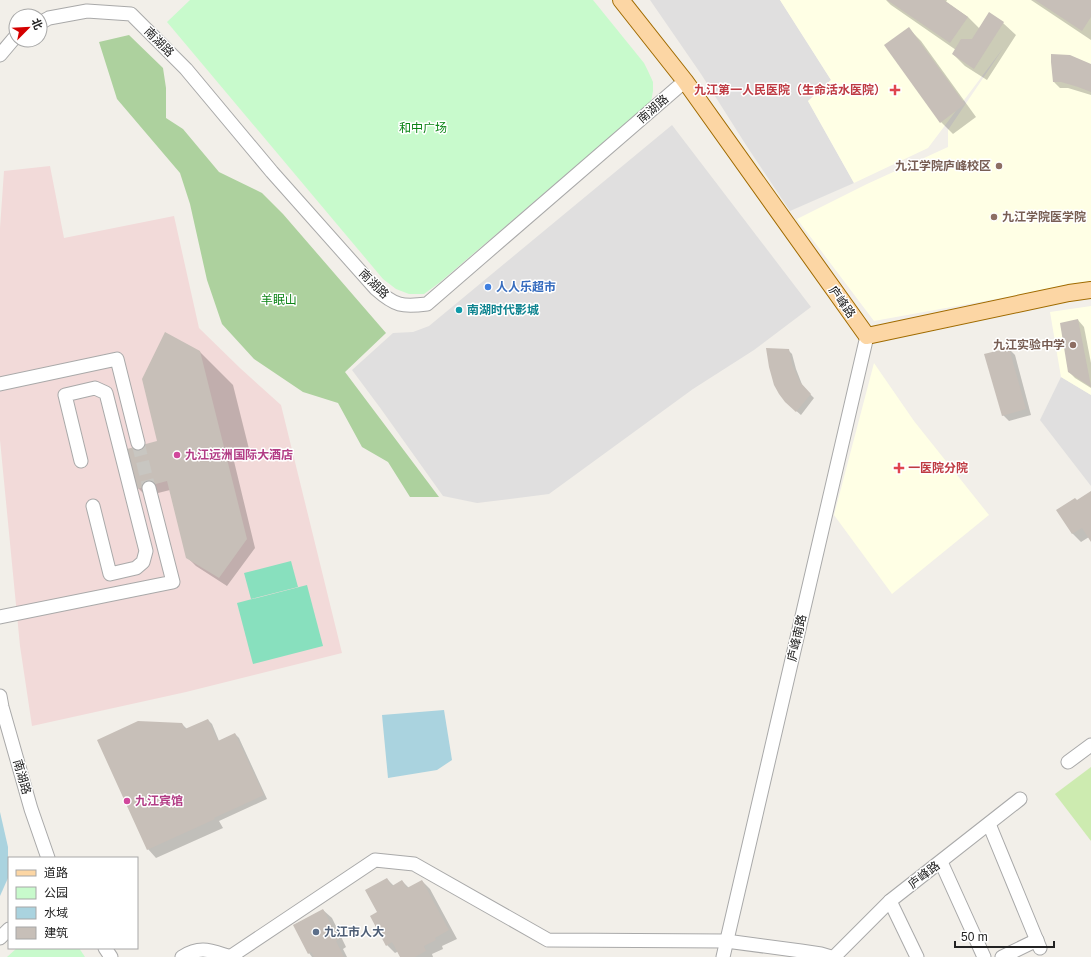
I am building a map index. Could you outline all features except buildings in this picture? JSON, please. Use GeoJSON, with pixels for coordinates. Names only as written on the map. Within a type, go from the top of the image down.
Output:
{"type":"FeatureCollection","features":[{"type":"Feature","properties":{"kind":"main road"},"geometry":{"type":"LineString","coordinates":[[621,0],[685,81]]}},
{"type":"Feature","properties":{"kind":"main road","name":"庐峰路"},"geometry":{"type":"LineString","coordinates":[[685,81],[867,336]]}},
{"type":"Feature","properties":{"kind":"main road"},"geometry":{"type":"LineString","coordinates":[[867,336],[1091,290]]}},
{"type":"Feature","properties":{"kind":"street","name":"南湖路"},"geometry":{"type":"LineString","coordinates":[[48,19],[87,11],[131,14],[186,69],[272,172],[376,289],[388,299],[399,304],[411,306],[427,304],[685,81]]}},
{"type":"Feature","properties":{"kind":"street"},"geometry":{"type":"LineString","coordinates":[[0,55],[8,46]]}},
{"type":"Feature","properties":{"kind":"street","name":"庐峰南路"},"geometry":{"type":"LineString","coordinates":[[723,957],[867,336]]}},
{"type":"Feature","properties":{"kind":"street"},"geometry":{"type":"LineString","coordinates":[[0,384],[117,360],[138,443]]}},
{"type":"Feature","properties":{"kind":"street"},"geometry":{"type":"LineString","coordinates":[[81,461],[65,395],[95,388],[106,393],[124,389]]}},
{"type":"Feature","properties":{"kind":"street"},"geometry":{"type":"LineString","coordinates":[[93,506],[110,574],[136,568],[143,562],[146,551],[106,393]]}},
{"type":"Feature","properties":{"kind":"street"},"geometry":{"type":"LineString","coordinates":[[0,617],[173,582],[149,488]]}},
{"type":"Feature","properties":{"kind":"street"},"geometry":{"type":"LineString","coordinates":[[146,551],[164,547]]}},
{"type":"Feature","properties":{"kind":"street","name":"南湖路"},"geometry":{"type":"LineString","coordinates":[[0,696],[29,801],[48,857]]}},
{"type":"Feature","properties":{"kind":"street"},"geometry":{"type":"LineString","coordinates":[[1068,762],[1091,745]]}},
{"type":"Feature","properties":{"kind":"street","name":"庐峰路"},"geometry":{"type":"LineString","coordinates":[[832,957],[890,901],[1020,799]]}},
{"type":"Feature","properties":{"kind":"street"},"geometry":{"type":"LineString","coordinates":[[989,824],[1038,944],[1002,957]]}},
{"type":"Feature","properties":{"kind":"street"},"geometry":{"type":"LineString","coordinates":[[182,957],[197,950],[209,950],[230,957],[375,860],[414,864],[548,940],[726,941],[801,950],[832,957]]}},
{"type":"Feature","properties":{"kind":"street"},"geometry":{"type":"LineString","coordinates":[[941,862],[984,957]]}},
{"type":"Feature","properties":{"kind":"street"},"geometry":{"type":"LineString","coordinates":[[890,901],[917,957]]}},
{"type":"Feature","properties":{"kind":"street"},"geometry":{"type":"LineString","coordinates":[[0,938],[8,930]]}},
{"type":"Feature","properties":{"kind":"shaded area"},"geometry":{"type":"Polygon","coordinates":[[[650,0],[780,0],[831,80],[808,101],[854,183],[790,211],[701,74],[650,0]]]}},
{"type":"Feature","properties":{"kind":"shaded area","name":"九江学院庐峰校区"},"geometry":{"type":"Polygon","coordinates":[[[780,0],[1091,0],[1091,282],[874,321],[797,219],[867,184],[948,147],[948,130],[1004,47],[928,148],[854,183],[808,101],[831,80],[780,0]]]}},
{"type":"Feature","properties":{"kind":"shaded area"},"geometry":{"type":"Polygon","coordinates":[[[672,125],[811,307],[754,350],[693,389],[549,494],[477,503],[443,496],[352,370],[393,333],[413,332],[429,326],[672,125]]]}},
{"type":"Feature","properties":{"kind":"shaded area"},"geometry":{"type":"Polygon","coordinates":[[[50,166],[64,238],[174,216],[199,328],[281,405],[342,653],[186,692],[32,726],[20,646],[0,440],[0,228],[4,171],[50,166]]]}},
{"type":"Feature","properties":{"kind":"shaded area","name":"九江实验中学"},"geometry":{"type":"Polygon","coordinates":[[[1091,306],[1091,395],[1061,377],[1050,312],[1091,306]]]}},
{"type":"Feature","properties":{"kind":"shaded area","name":"一医院分院"},"geometry":{"type":"Polygon","coordinates":[[[874,363],[914,421],[989,515],[892,594],[834,515],[874,363]]]}},
{"type":"Feature","properties":{"kind":"shaded area"},"geometry":{"type":"Polygon","coordinates":[[[1061,377],[1091,395],[1091,486],[1040,420],[1061,377]]]}},
{"type":"Feature","properties":{"kind":"green space","name":"和中广场"},"geometry":{"type":"Polygon","coordinates":[[[190,0],[593,0],[644,63],[653,82],[651,102],[439,283],[424,294],[409,294],[396,289],[383,279],[167,22],[190,0]]]}},
{"type":"Feature","properties":{"kind":"green space","name":"羊眠山"},"geometry":{"type":"Polygon","coordinates":[[[129,35],[163,68],[166,88],[166,118],[183,129],[219,172],[262,193],[283,214],[386,333],[345,372],[439,497],[410,497],[388,462],[362,447],[338,403],[303,392],[254,359],[222,324],[207,280],[190,204],[180,173],[117,99],[99,42],[129,35]]]}},
{"type":"Feature","properties":{"kind":"green space"},"geometry":{"type":"Polygon","coordinates":[[[291,561],[298,587],[251,599],[244,573],[291,561]]]}},
{"type":"Feature","properties":{"kind":"green space"},"geometry":{"type":"Polygon","coordinates":[[[307,585],[323,646],[253,664],[237,603],[307,585]]]}},
{"type":"Feature","properties":{"kind":"green space"},"geometry":{"type":"Polygon","coordinates":[[[1091,767],[1091,841],[1055,794],[1091,767]]]}},
{"type":"Feature","properties":{"kind":"green space"},"geometry":{"type":"Polygon","coordinates":[[[16,949],[80,949],[85,957],[7,957],[16,949]]]}},
{"type":"Feature","properties":{"kind":"water"},"geometry":{"type":"Polygon","coordinates":[[[444,710],[452,760],[437,770],[388,778],[382,715],[444,710]]]}},
{"type":"Feature","properties":{"kind":"water"},"geometry":{"type":"Polygon","coordinates":[[[0,812],[8,847],[8,878],[0,896],[0,812]]]}},
{"type":"Feature","properties":{"kind":"tunnel"},"geometry":{"type":"LineString","coordinates":[[138,443],[149,488]]}},
{"type":"Feature","properties":{"kind":"place","name":"九江第一人民医院（生命活水医院）"},"geometry":{"type":"Point","coordinates":[895,90]}},
{"type":"Feature","properties":{"kind":"place","name":"九江学院庐峰校区"},"geometry":{"type":"Point","coordinates":[999,166]}},
{"type":"Feature","properties":{"kind":"place","name":"九江学院医学院"},"geometry":{"type":"Point","coordinates":[994,217]}},
{"type":"Feature","properties":{"kind":"place","name":"人人乐超市"},"geometry":{"type":"Point","coordinates":[488,287]}},
{"type":"Feature","properties":{"kind":"place","name":"南湖时代影城"},"geometry":{"type":"Point","coordinates":[459,310]}},
{"type":"Feature","properties":{"kind":"place","name":"九江实验中学"},"geometry":{"type":"Point","coordinates":[1073,345]}},
{"type":"Feature","properties":{"kind":"place","name":"九江远洲国际大酒店"},"geometry":{"type":"Point","coordinates":[177,455]}},
{"type":"Feature","properties":{"kind":"place","name":"一医院分院"},"geometry":{"type":"Point","coordinates":[899,468]}},
{"type":"Feature","properties":{"kind":"place","name":"九江宾馆"},"geometry":{"type":"Point","coordinates":[127,801]}},
{"type":"Feature","properties":{"kind":"place","name":"九江市人大"},"geometry":{"type":"Point","coordinates":[316,932]}}]}
